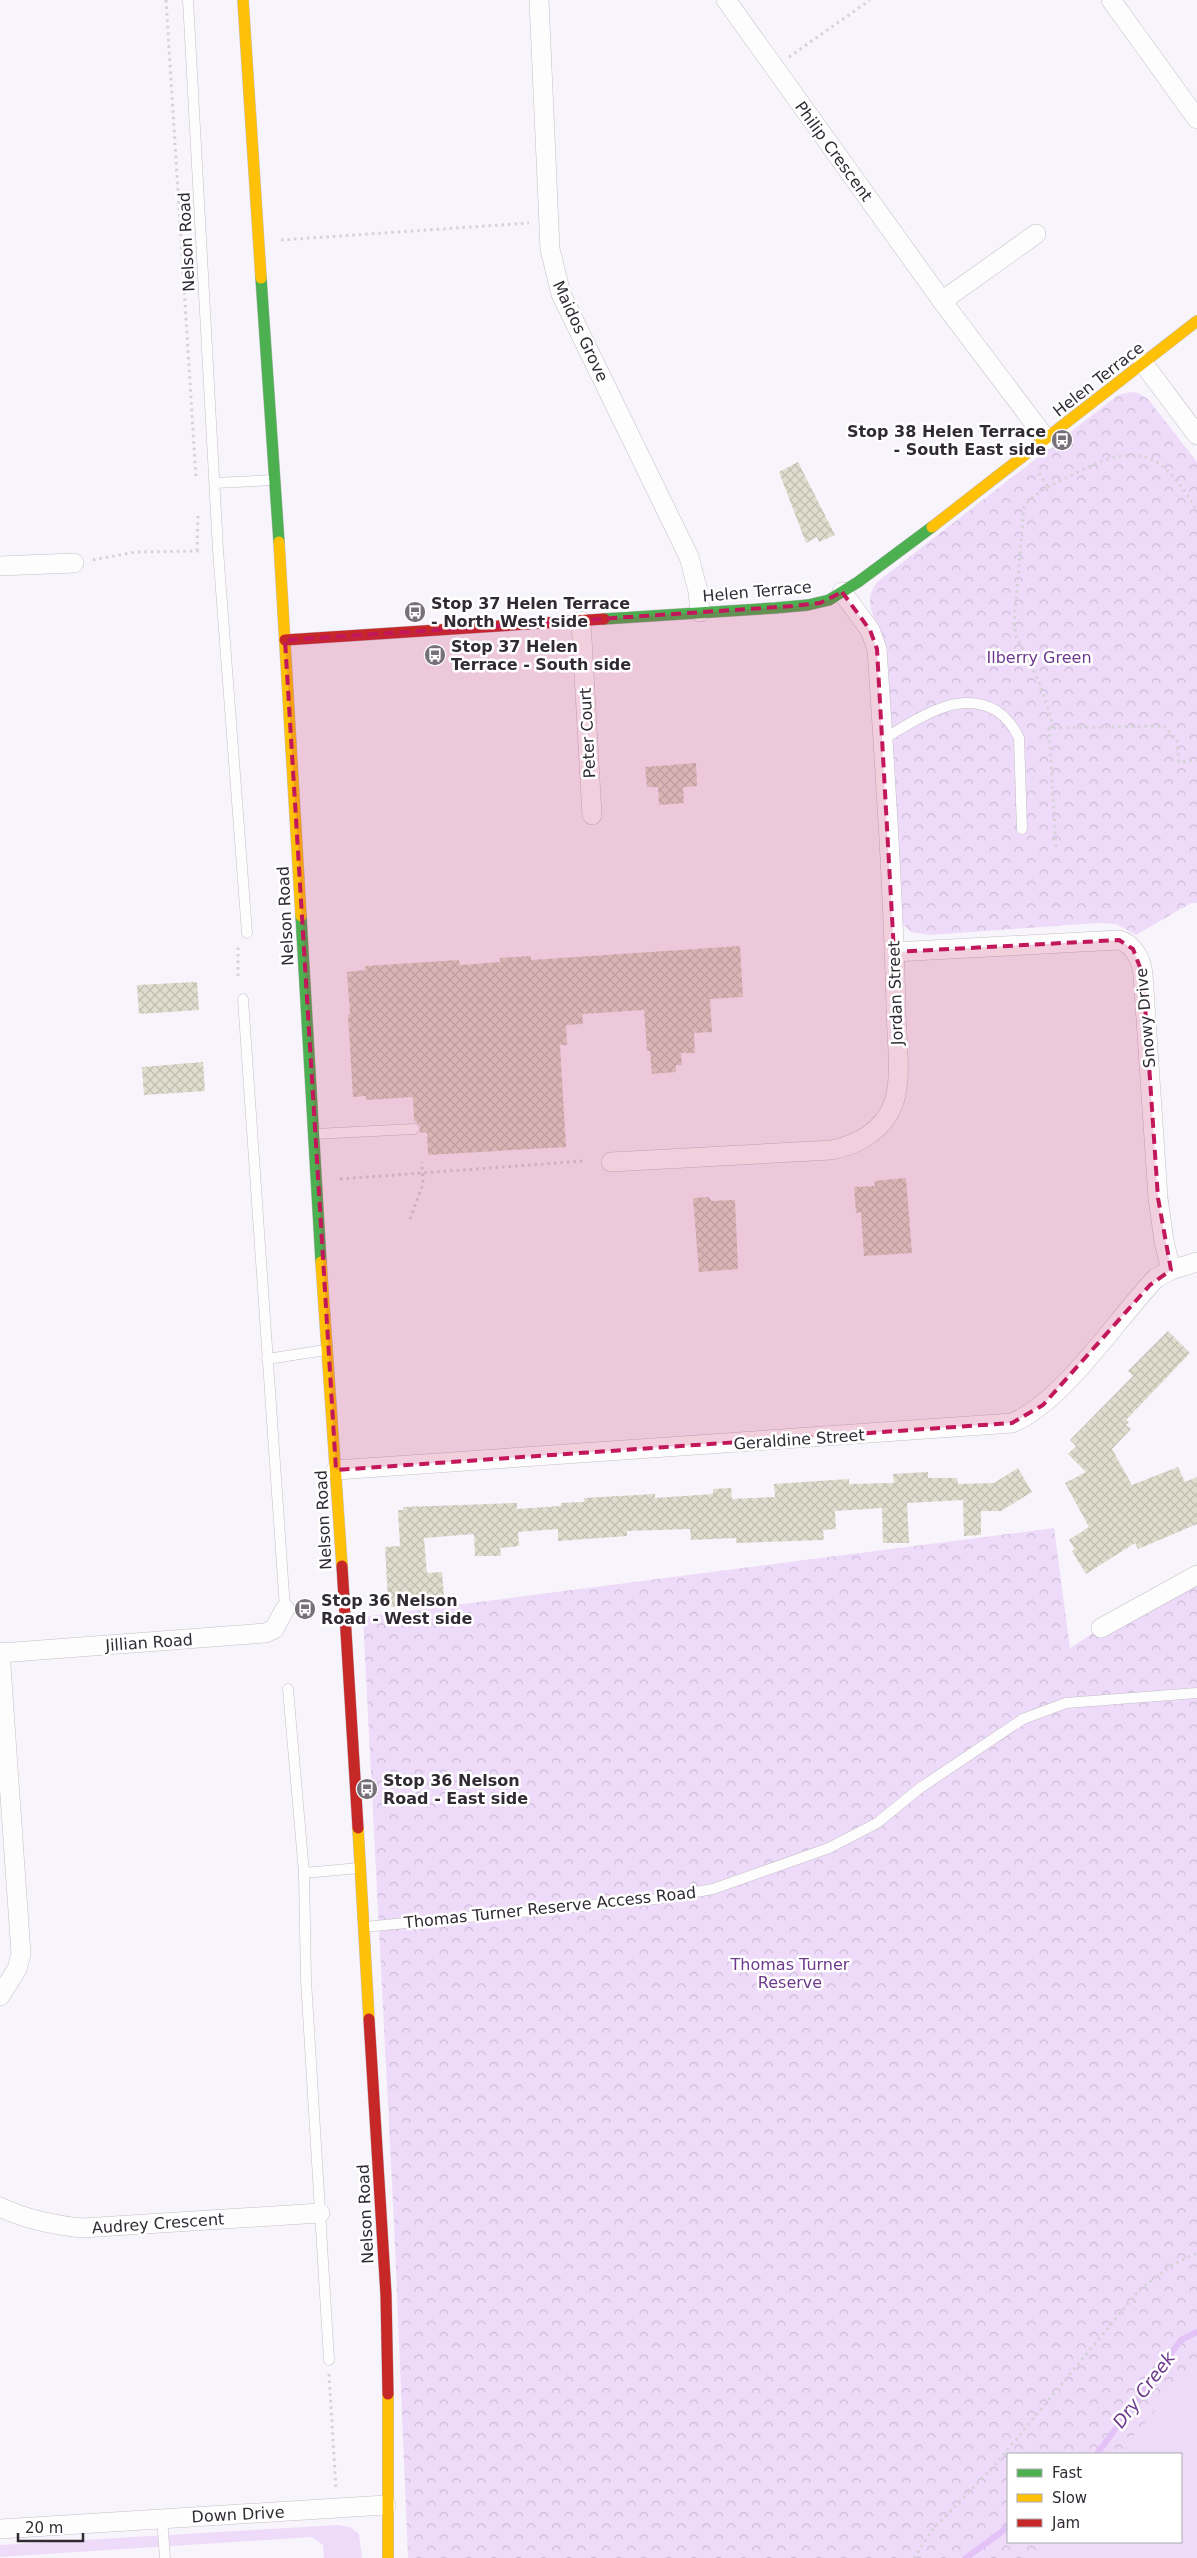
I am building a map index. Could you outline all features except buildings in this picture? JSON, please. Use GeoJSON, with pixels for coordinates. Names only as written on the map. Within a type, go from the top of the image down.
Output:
{"type":"FeatureCollection","features":[{"type":"Feature","properties":{"kind":"main road","name":"Nelson Road"},"geometry":{"type":"LineString","coordinates":[[243,0],[286,640],[326,1350],[336,1470],[388,2332],[386,2505],[388,2558]]}},
{"type":"Feature","properties":{"kind":"main road","name":"Helen Terrace"},"geometry":{"type":"LineString","coordinates":[[286,640],[808,605],[829,600],[962,505],[1197,321]]}},
{"type":"Feature","properties":{"kind":"street","name":"Maidos Grove"},"geometry":{"type":"LineString","coordinates":[[539,0],[552,261],[561,294],[689,557],[698,591],[700,612]]}},
{"type":"Feature","properties":{"kind":"street","name":"Philip Crescent"},"geometry":{"type":"LineString","coordinates":[[726,0],[942,301],[1047,440]]}},
{"type":"Feature","properties":{"kind":"street"},"geometry":{"type":"LineString","coordinates":[[1111,0],[1197,120]]}},
{"type":"Feature","properties":{"kind":"street"},"geometry":{"type":"LineString","coordinates":[[942,301],[1036,234]]}},
{"type":"Feature","properties":{"kind":"street"},"geometry":{"type":"LineString","coordinates":[[1143,364],[1197,435]]}},
{"type":"Feature","properties":{"kind":"street"},"geometry":{"type":"LineString","coordinates":[[0,566],[81,562]]}},
{"type":"Feature","properties":{"kind":"street","name":"Jordan Street"},"geometry":{"type":"LineString","coordinates":[[611,1162],[821,1152],[851,1146],[876,1130],[887,1116],[896,1090],[894,952],[876,642],[870,630],[842,592]]}},
{"type":"Feature","properties":{"kind":"street","name":"Peter Court"},"geometry":{"type":"LineString","coordinates":[[581,621],[592,815]]}},
{"type":"Feature","properties":{"kind":"street","name":"Snowy Drive"},"geometry":{"type":"LineString","coordinates":[[894,952],[1119,940],[1125,941],[1133,949],[1140,961],[1144,975],[1158,1198],[1164,1240],[1171,1270]]}},
{"type":"Feature","properties":{"kind":"street","name":"Geraldine Street"},"geometry":{"type":"LineString","coordinates":[[336,1470],[1012,1423],[1028,1416],[1043,1405],[1150,1285],[1171,1270],[1197,1262]]}},
{"type":"Feature","properties":{"kind":"street"},"geometry":{"type":"LineString","coordinates":[[1101,1628],[1197,1575]]}},
{"type":"Feature","properties":{"kind":"street","name":"Jillian Road"},"geometry":{"type":"LineString","coordinates":[[0,1652],[265,1633],[274,1629],[285,1609]]}},
{"type":"Feature","properties":{"kind":"street"},"geometry":{"type":"LineString","coordinates":[[0,1652],[21,1954],[17,1969],[0,1996]]}},
{"type":"Feature","properties":{"kind":"street","name":"Audrey Crescent"},"geometry":{"type":"LineString","coordinates":[[2,2210],[49,2224],[82,2228],[320,2213]]}},
{"type":"Feature","properties":{"kind":"street","name":"Down Drive"},"geometry":{"type":"LineString","coordinates":[[0,2529],[386,2505]]}},
{"type":"Feature","properties":{"kind":"lane","name":"Nelson Road"},"geometry":{"type":"LineString","coordinates":[[188,0],[218,550],[247,934]]}},
{"type":"Feature","properties":{"kind":"lane"},"geometry":{"type":"LineString","coordinates":[[215,483],[274,480]]}},
{"type":"Feature","properties":{"kind":"lane"},"geometry":{"type":"LineString","coordinates":[[882,740],[928,714],[964,702],[982,705],[1002,714],[1016,730],[1019,738],[1022,829]]}},
{"type":"Feature","properties":{"kind":"lane"},"geometry":{"type":"LineString","coordinates":[[243,1000],[285,1609]]}},
{"type":"Feature","properties":{"kind":"lane"},"geometry":{"type":"LineString","coordinates":[[314,1134],[414,1129]]}},
{"type":"Feature","properties":{"kind":"lane"},"geometry":{"type":"LineString","coordinates":[[267,1358],[326,1350]]}},
{"type":"Feature","properties":{"kind":"lane"},"geometry":{"type":"LineString","coordinates":[[288,1689],[304,1873],[306,1980],[329,2360]]}},
{"type":"Feature","properties":{"kind":"lane","name":"Thomas Turner Reserve Access Road"},"geometry":{"type":"LineString","coordinates":[[363,1927],[655,1899],[713,1889],[829,1848],[877,1823],[920,1788],[1023,1719],[1066,1703],[1197,1693]]}},
{"type":"Feature","properties":{"kind":"lane"},"geometry":{"type":"LineString","coordinates":[[304,1873],[359,1868]]}},
{"type":"Feature","properties":{"kind":"lane"},"geometry":{"type":"LineString","coordinates":[[162,2518],[165,2558]]}},
{"type":"Feature","properties":{"kind":"path"},"geometry":{"type":"LineString","coordinates":[[166,0],[197,486]]}},
{"type":"Feature","properties":{"kind":"path"},"geometry":{"type":"LineString","coordinates":[[775,68],[870,0]]}},
{"type":"Feature","properties":{"kind":"path"},"geometry":{"type":"LineString","coordinates":[[259,242],[549,222]]}},
{"type":"Feature","properties":{"kind":"path"},"geometry":{"type":"LineString","coordinates":[[1052,728],[1048,705],[1016,636],[1014,624],[1024,506],[1030,498],[1048,487],[1102,460],[1129,454],[1146,457],[1161,463],[1177,480],[1197,510]]}},
{"type":"Feature","properties":{"kind":"path"},"geometry":{"type":"LineString","coordinates":[[1035,466],[1048,487]]}},
{"type":"Feature","properties":{"kind":"path"},"geometry":{"type":"LineString","coordinates":[[197,551],[198,505]]}},
{"type":"Feature","properties":{"kind":"path"},"geometry":{"type":"LineString","coordinates":[[81,562],[135,552],[203,551]]}},
{"type":"Feature","properties":{"kind":"path"},"geometry":{"type":"LineString","coordinates":[[1056,847],[1049,728],[1164,726],[1177,740],[1179,762],[1197,760]]}},
{"type":"Feature","properties":{"kind":"path"},"geometry":{"type":"LineString","coordinates":[[238,947],[238,976]]}},
{"type":"Feature","properties":{"kind":"path"},"geometry":{"type":"LineString","coordinates":[[337,1180],[584,1161]]}},
{"type":"Feature","properties":{"kind":"path"},"geometry":{"type":"LineString","coordinates":[[410,1219],[423,1184],[422,1162]]}},
{"type":"Feature","properties":{"kind":"path"},"geometry":{"type":"LineString","coordinates":[[914,2558],[933,2529],[995,2464],[1140,2289],[1172,2265],[1197,2253]]}},
{"type":"Feature","properties":{"kind":"path"},"geometry":{"type":"LineString","coordinates":[[329,2360],[336,2494]]}},
{"type":"Feature","properties":{"kind":"highlighted area"},"geometry":{"type":"Polygon","coordinates":[[[842,592],[870,630],[877,649],[894,952],[1119,940],[1133,949],[1143,975],[1158,1198],[1171,1270],[1150,1285],[1043,1405],[1012,1423],[336,1470],[285,640],[793,606],[820,603],[842,592]]]}},
{"type":"Feature","properties":{"kind":"green space","name":"Ilberry Green"},"geometry":{"type":"Polygon","coordinates":[[[1130,392],[1138,393],[1148,399],[1197,462],[1197,903],[1191,903],[1136,935],[1116,924],[1098,923],[929,935],[911,932],[902,923],[879,631],[870,600],[873,588],[877,582],[1118,395],[1130,392]]]}},
{"type":"Feature","properties":{"kind":"green space","name":"Thomas Turner Reserve"},"geometry":{"type":"Polygon","coordinates":[[[1054,1528],[1070,1648],[1101,1628],[1197,1575],[1197,2363],[1119,2453],[1007,2453],[1007,2543],[1041,2543],[1028,2558],[408,2558],[394,2223],[363,1617],[1054,1528]]]}},
{"type":"Feature","properties":{"kind":"green space"},"geometry":{"type":"Polygon","coordinates":[[[1197,2363],[1197,2558],[1028,2558],[1041,2543],[1182,2543],[1182,2453],[1119,2453],[1197,2363]]]}},
{"type":"Feature","properties":{"kind":"green space"},"geometry":{"type":"Polygon","coordinates":[[[337,2525],[350,2527],[359,2534],[362,2558],[324,2558],[323,2545],[312,2537],[0,2557],[0,2545],[337,2525]]]}},
{"type":"Feature","properties":{"kind":"waterway","name":"Dry Creek"},"geometry":{"type":"LineString","coordinates":[[1098,2453],[1181,2340],[1197,2332]]}},
{"type":"Feature","properties":{"kind":"waterway","name":"Dry Creek"},"geometry":{"type":"LineString","coordinates":[[966,2558],[1007,2528]]}},
{"type":"Feature","properties":{"kind":"traffic: fast"},"geometry":{"type":"LineString","coordinates":[[261,278],[279,542]]}},
{"type":"Feature","properties":{"kind":"traffic: fast"},"geometry":{"type":"LineString","coordinates":[[604,619],[775,608],[808,605],[829,600],[858,582],[932,527]]}},
{"type":"Feature","properties":{"kind":"traffic: fast"},"geometry":{"type":"LineString","coordinates":[[301,916],[321,1262]]}},
{"type":"Feature","properties":{"kind":"traffic: slow"},"geometry":{"type":"LineString","coordinates":[[243,0],[261,278]]}},
{"type":"Feature","properties":{"kind":"traffic: slow"},"geometry":{"type":"LineString","coordinates":[[932,527],[1197,321]]}},
{"type":"Feature","properties":{"kind":"traffic: slow"},"geometry":{"type":"LineString","coordinates":[[279,542],[301,916]]}},
{"type":"Feature","properties":{"kind":"traffic: slow"},"geometry":{"type":"LineString","coordinates":[[321,1262],[342,1566]]}},
{"type":"Feature","properties":{"kind":"traffic: slow"},"geometry":{"type":"LineString","coordinates":[[358,1828],[369,2019]]}},
{"type":"Feature","properties":{"kind":"traffic: slow"},"geometry":{"type":"LineString","coordinates":[[388,2394],[388,2558]]}},
{"type":"Feature","properties":{"kind":"traffic: jam"},"geometry":{"type":"LineString","coordinates":[[285,640],[604,619]]}},
{"type":"Feature","properties":{"kind":"traffic: jam"},"geometry":{"type":"LineString","coordinates":[[342,1566],[358,1828]]}},
{"type":"Feature","properties":{"kind":"traffic: jam"},"geometry":{"type":"LineString","coordinates":[[369,2019],[386,2295],[388,2394]]}},
{"type":"Feature","properties":{"kind":"place","name":"Stop 38 Helen Terrace - South East side"},"geometry":{"type":"Point","coordinates":[1062,440]}},
{"type":"Feature","properties":{"kind":"place","name":"Stop 37 Helen Terrace - North West side"},"geometry":{"type":"Point","coordinates":[415,612]}},
{"type":"Feature","properties":{"kind":"place","name":"Stop 37 Helen Terrace - South side"},"geometry":{"type":"Point","coordinates":[435,655]}},
{"type":"Feature","properties":{"kind":"place","name":"Stop 36 Nelson Road - West side"},"geometry":{"type":"Point","coordinates":[305,1609]}},
{"type":"Feature","properties":{"kind":"place","name":"Stop 36 Nelson Road - East side"},"geometry":{"type":"Point","coordinates":[367,1789]}}]}
